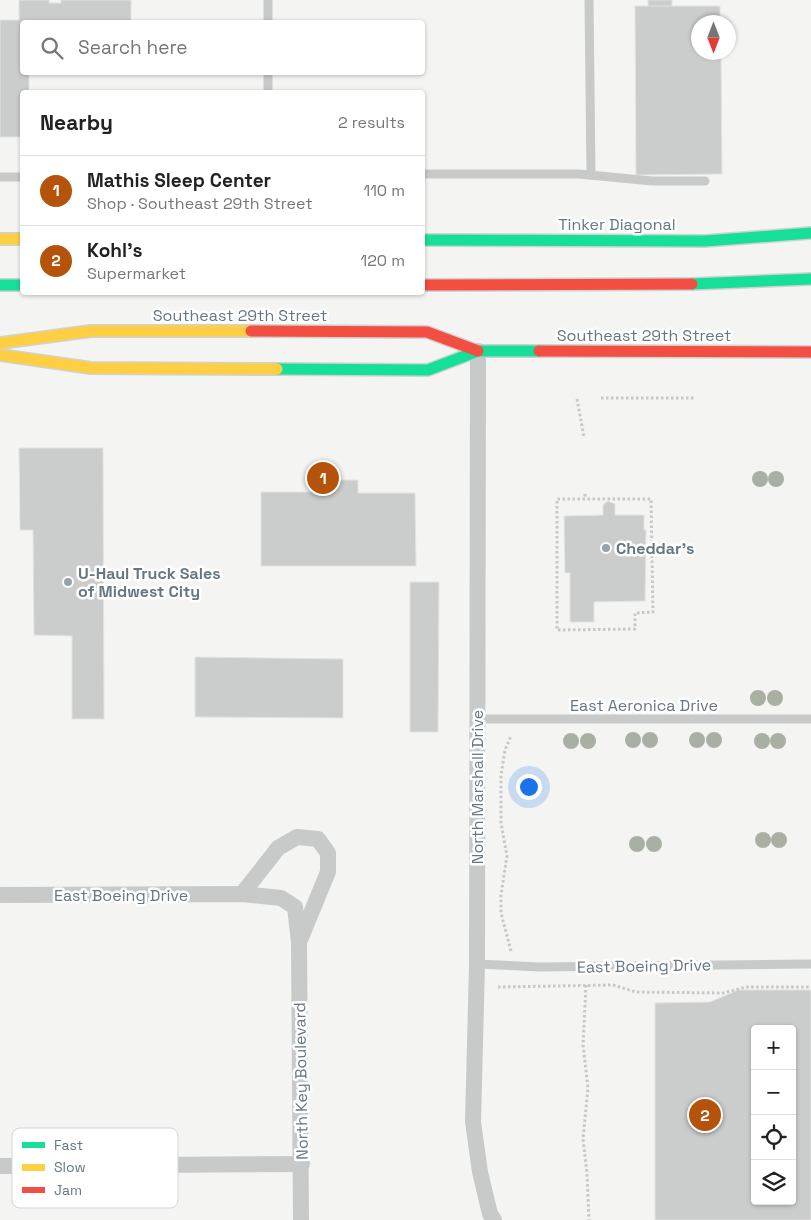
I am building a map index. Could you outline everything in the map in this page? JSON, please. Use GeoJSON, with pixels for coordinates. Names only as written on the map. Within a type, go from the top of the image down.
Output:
{"type":"FeatureCollection","features":[{"type":"Feature","properties":{"kind":"main road","name":"Tinker Diagonal"},"geometry":{"type":"LineString","coordinates":[[425,240],[705,240],[811,233]]}},
{"type":"Feature","properties":{"kind":"main road"},"geometry":{"type":"LineString","coordinates":[[0,239],[20,239]]}},
{"type":"Feature","properties":{"kind":"main road"},"geometry":{"type":"LineString","coordinates":[[425,285],[705,284],[811,279]]}},
{"type":"Feature","properties":{"kind":"main road"},"geometry":{"type":"LineString","coordinates":[[0,285],[20,285]]}},
{"type":"Feature","properties":{"kind":"main road","name":"Southeast 29th Street"},"geometry":{"type":"LineString","coordinates":[[0,343],[91,331],[427,332],[478,351],[811,352]]}},
{"type":"Feature","properties":{"kind":"main road","name":"Southeast 29th Street"},"geometry":{"type":"LineString","coordinates":[[0,355],[90,368],[428,370],[478,351]]}},
{"type":"Feature","properties":{"kind":"street","name":"North Marshall Drive"},"geometry":{"type":"LineString","coordinates":[[478,351],[477,964],[472,1122],[480,1172],[490,1214],[494,1220]]}},
{"type":"Feature","properties":{"kind":"street","name":"North Key Boulevard"},"geometry":{"type":"LineString","coordinates":[[242,894],[278,848],[297,836],[318,839],[328,853],[328,872],[300,942]]}},
{"type":"Feature","properties":{"kind":"street","name":"East Boeing Drive"},"geometry":{"type":"LineString","coordinates":[[0,895],[242,894]]}},
{"type":"Feature","properties":{"kind":"street","name":"North Key Boulevard"},"geometry":{"type":"LineString","coordinates":[[242,894],[280,898],[294,906],[300,942],[301,1220]]}},
{"type":"Feature","properties":{"kind":"street"},"geometry":{"type":"LineString","coordinates":[[178,1165],[302,1164]]}},
{"type":"Feature","properties":{"kind":"lane"},"geometry":{"type":"LineString","coordinates":[[268,0],[268,20]]}},
{"type":"Feature","properties":{"kind":"lane"},"geometry":{"type":"LineString","coordinates":[[589,0],[591,175]]}},
{"type":"Feature","properties":{"kind":"lane"},"geometry":{"type":"LineString","coordinates":[[268,75],[268,90]]}},
{"type":"Feature","properties":{"kind":"lane"},"geometry":{"type":"LineString","coordinates":[[425,174],[591,175],[652,181],[705,181]]}},
{"type":"Feature","properties":{"kind":"lane"},"geometry":{"type":"LineString","coordinates":[[0,177],[20,177]]}},
{"type":"Feature","properties":{"kind":"lane","name":"East Aeronica Drive"},"geometry":{"type":"LineString","coordinates":[[478,719],[811,719]]}},
{"type":"Feature","properties":{"kind":"lane","name":"East Boeing Drive"},"geometry":{"type":"LineString","coordinates":[[477,964],[540,967],[811,964]]}},
{"type":"Feature","properties":{"kind":"path"},"geometry":{"type":"LineString","coordinates":[[600,398],[694,398]]}},
{"type":"Feature","properties":{"kind":"path"},"geometry":{"type":"LineString","coordinates":[[577,399],[584,437]]}},
{"type":"Feature","properties":{"kind":"path"},"geometry":{"type":"LineString","coordinates":[[585,494],[585,499]]}},
{"type":"Feature","properties":{"kind":"path"},"geometry":{"type":"LineString","coordinates":[[557,499],[585,499],[651,499],[652,612],[635,613],[635,629],[557,630],[557,499]]}},
{"type":"Feature","properties":{"kind":"path"},"geometry":{"type":"LineString","coordinates":[[510,952],[501,913],[501,895],[507,856],[501,813],[501,775],[505,750],[511,736]]}},
{"type":"Feature","properties":{"kind":"path"},"geometry":{"type":"LineString","coordinates":[[510,980],[510,987]]}},
{"type":"Feature","properties":{"kind":"path"},"geometry":{"type":"LineString","coordinates":[[498,987],[613,985],[636,992],[723,993],[746,986],[811,987]]}},
{"type":"Feature","properties":{"kind":"path"},"geometry":{"type":"LineString","coordinates":[[586,986],[583,1046],[588,1088],[583,1139],[589,1220]]}},
{"type":"Feature","properties":{"kind":"building"},"geometry":{"type":"Polygon","coordinates":[[[19,0],[49,0],[49,3],[61,3],[61,0],[131,0],[131,20],[20,20],[20,75],[29,75],[29,90],[20,90],[20,137],[0,137],[0,20],[19,20],[19,0]]]}},
{"type":"Feature","properties":{"kind":"building"},"geometry":{"type":"Polygon","coordinates":[[[648,0],[672,0],[672,7],[648,7],[648,0]]]}},
{"type":"Feature","properties":{"kind":"building"},"geometry":{"type":"Polygon","coordinates":[[[635,6],[720,6],[720,15],[691,15],[691,60],[721,60],[722,174],[636,175],[635,6]]]}},
{"type":"Feature","properties":{"kind":"building","name":"U-Haul Truck Sales of Midwest City"},"geometry":{"type":"Polygon","coordinates":[[[19,448],[103,448],[104,719],[72,719],[72,636],[34,635],[33,530],[20,530],[19,448]]]}},
{"type":"Feature","properties":{"kind":"building"},"geometry":{"type":"Polygon","coordinates":[[[312,480],[358,480],[358,493],[415,493],[416,566],[261,566],[261,492],[312,492],[312,480]]]}},
{"type":"Feature","properties":{"kind":"building","name":"Cheddar's"},"geometry":{"type":"Polygon","coordinates":[[[608,501],[615,504],[615,515],[644,515],[644,530],[646,530],[645,601],[594,602],[594,622],[570,622],[570,573],[565,573],[564,516],[603,515],[603,505],[608,501]]]}},
{"type":"Feature","properties":{"kind":"building"},"geometry":{"type":"Polygon","coordinates":[[[410,582],[439,582],[438,732],[410,732],[410,582]]]}},
{"type":"Feature","properties":{"kind":"building"},"geometry":{"type":"Polygon","coordinates":[[[195,657],[343,659],[343,718],[195,717],[195,657]]]}},
{"type":"Feature","properties":{"kind":"building"},"geometry":{"type":"Polygon","coordinates":[[[738,990],[811,990],[811,1220],[655,1220],[655,1003],[710,1002],[738,990]]]}},
{"type":"Feature","properties":{"kind":"traffic: fast"},"geometry":{"type":"LineString","coordinates":[[425,240],[705,241],[811,233]]}},
{"type":"Feature","properties":{"kind":"traffic: fast"},"geometry":{"type":"LineString","coordinates":[[692,284],[811,279]]}},
{"type":"Feature","properties":{"kind":"traffic: fast"},"geometry":{"type":"LineString","coordinates":[[0,285],[20,285]]}},
{"type":"Feature","properties":{"kind":"traffic: fast"},"geometry":{"type":"LineString","coordinates":[[277,369],[428,370],[478,351],[539,351]]}},
{"type":"Feature","properties":{"kind":"traffic: slow"},"geometry":{"type":"LineString","coordinates":[[0,239],[20,239]]}},
{"type":"Feature","properties":{"kind":"traffic: slow"},"geometry":{"type":"LineString","coordinates":[[0,343],[91,331],[251,331]]}},
{"type":"Feature","properties":{"kind":"traffic: slow"},"geometry":{"type":"LineString","coordinates":[[0,355],[91,368],[277,369]]}},
{"type":"Feature","properties":{"kind":"traffic: jam"},"geometry":{"type":"LineString","coordinates":[[425,285],[692,284]]}},
{"type":"Feature","properties":{"kind":"traffic: jam"},"geometry":{"type":"LineString","coordinates":[[251,331],[427,332],[478,351]]}},
{"type":"Feature","properties":{"kind":"traffic: jam"},"geometry":{"type":"LineString","coordinates":[[539,351],[811,352]]}},
{"type":"Feature","properties":{"kind":"place","name":"Mathis Sleep Center"},"geometry":{"type":"Point","coordinates":[323,478]}},
{"type":"Feature","properties":{"kind":"place","name":"Cheddar's"},"geometry":{"type":"Point","coordinates":[606,548]}},
{"type":"Feature","properties":{"kind":"place","name":"U-Haul Truck Sales of Midwest City"},"geometry":{"type":"Point","coordinates":[68,582]}},
{"type":"Feature","properties":{"kind":"place","name":"Kohl's"},"geometry":{"type":"Point","coordinates":[705,1115]}}]}
